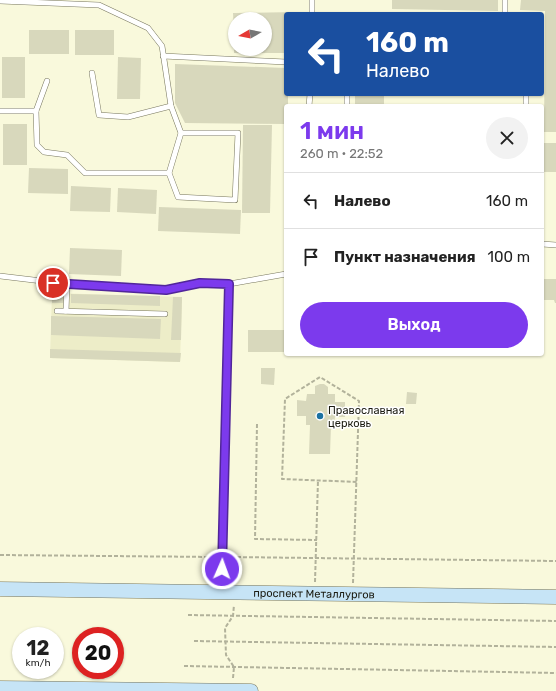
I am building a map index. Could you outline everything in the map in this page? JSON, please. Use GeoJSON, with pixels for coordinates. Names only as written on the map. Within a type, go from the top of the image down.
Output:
{"type":"FeatureCollection","features":[{"type":"Feature","properties":{"kind":"main road","name":"проспект Металлургов"},"geometry":{"type":"LineString","coordinates":[[0,589],[556,597]]}},
{"type":"Feature","properties":{"kind":"main road"},"geometry":{"type":"LineString","coordinates":[[0,688],[36,690],[251,691]]}},
{"type":"Feature","properties":{"kind":"lane"},"geometry":{"type":"LineString","coordinates":[[312,0],[312,12]]}},
{"type":"Feature","properties":{"kind":"lane"},"geometry":{"type":"LineString","coordinates":[[504,0],[505,12]]}},
{"type":"Feature","properties":{"kind":"lane"},"geometry":{"type":"LineString","coordinates":[[0,1],[99,5],[148,28],[162,46],[171,106],[181,133],[169,173],[178,197],[235,200],[238,133],[181,133]]}},
{"type":"Feature","properties":{"kind":"lane"},"geometry":{"type":"LineString","coordinates":[[163,56],[284,62]]}},
{"type":"Feature","properties":{"kind":"lane"},"geometry":{"type":"LineString","coordinates":[[92,73],[98,115],[128,116],[171,106]]}},
{"type":"Feature","properties":{"kind":"lane"},"geometry":{"type":"LineString","coordinates":[[47,81],[36,112],[37,145],[44,152],[67,155],[85,173],[169,173]]}},
{"type":"Feature","properties":{"kind":"lane"},"geometry":{"type":"LineString","coordinates":[[0,111],[36,112]]}},
{"type":"Feature","properties":{"kind":"lane"},"geometry":{"type":"LineString","coordinates":[[544,244],[556,245]]}},
{"type":"Feature","properties":{"kind":"lane"},"geometry":{"type":"LineString","coordinates":[[0,276],[67,284],[166,290],[200,283],[229,284],[284,274]]}},
{"type":"Feature","properties":{"kind":"lane"},"geometry":{"type":"LineString","coordinates":[[66,311],[67,284]]}},
{"type":"Feature","properties":{"kind":"lane"},"geometry":{"type":"LineString","coordinates":[[222,592],[229,284]]}},
{"type":"Feature","properties":{"kind":"lane"},"geometry":{"type":"LineString","coordinates":[[57,310],[165,314]]}},
{"type":"Feature","properties":{"kind":"path"},"geometry":{"type":"LineString","coordinates":[[353,594],[357,482],[359,401],[320,377],[285,399],[282,479],[357,482]]}},
{"type":"Feature","properties":{"kind":"path"},"geometry":{"type":"LineString","coordinates":[[257,424],[255,539],[316,540]]}},
{"type":"Feature","properties":{"kind":"path"},"geometry":{"type":"LineString","coordinates":[[315,593],[318,480]]}},
{"type":"Feature","properties":{"kind":"path"},"geometry":{"type":"LineString","coordinates":[[0,555],[556,561]]}},
{"type":"Feature","properties":{"kind":"path"},"geometry":{"type":"LineString","coordinates":[[188,615],[556,621]]}},
{"type":"Feature","properties":{"kind":"path"},"geometry":{"type":"LineString","coordinates":[[233,616],[225,628],[226,655],[234,667],[233,691]]}},
{"type":"Feature","properties":{"kind":"path"},"geometry":{"type":"LineString","coordinates":[[194,641],[556,647]]}},
{"type":"Feature","properties":{"kind":"path"},"geometry":{"type":"LineString","coordinates":[[184,666],[556,673]]}},
{"type":"Feature","properties":{"kind":"shaded area"},"geometry":{"type":"Polygon","coordinates":[[[52,293],[182,297],[180,362],[50,358],[52,293]]]}},
{"type":"Feature","properties":{"kind":"building"},"geometry":{"type":"Polygon","coordinates":[[[392,0],[498,0],[498,11],[392,9],[392,0]]]}},
{"type":"Feature","properties":{"kind":"building"},"geometry":{"type":"Polygon","coordinates":[[[521,0],[556,0],[556,132],[544,132],[545,11],[520,10],[521,0]]]}},
{"type":"Feature","properties":{"kind":"building"},"geometry":{"type":"Polygon","coordinates":[[[272,12],[284,12],[284,53],[272,53],[272,12]]]}},
{"type":"Feature","properties":{"kind":"building"},"geometry":{"type":"Polygon","coordinates":[[[29,30],[69,30],[69,54],[29,54],[29,30]]]}},
{"type":"Feature","properties":{"kind":"building"},"geometry":{"type":"Polygon","coordinates":[[[75,30],[114,30],[114,55],[75,55],[75,30]]]}},
{"type":"Feature","properties":{"kind":"building"},"geometry":{"type":"Polygon","coordinates":[[[2,57],[25,57],[25,98],[2,98],[2,57]]]}},
{"type":"Feature","properties":{"kind":"building"},"geometry":{"type":"Polygon","coordinates":[[[118,57],[141,58],[140,99],[117,99],[118,57]]]}},
{"type":"Feature","properties":{"kind":"building"},"geometry":{"type":"Polygon","coordinates":[[[175,64],[284,68],[284,96],[288,96],[288,104],[284,104],[284,124],[185,123],[175,103],[175,64]]]}},
{"type":"Feature","properties":{"kind":"building"},"geometry":{"type":"Polygon","coordinates":[[[355,96],[384,96],[384,104],[355,104],[355,96]]]}},
{"type":"Feature","properties":{"kind":"building"},"geometry":{"type":"Polygon","coordinates":[[[3,124],[27,124],[27,165],[3,165],[3,124]]]}},
{"type":"Feature","properties":{"kind":"building"},"geometry":{"type":"Polygon","coordinates":[[[243,125],[272,125],[270,213],[242,213],[243,125]]]}},
{"type":"Feature","properties":{"kind":"building"},"geometry":{"type":"Polygon","coordinates":[[[544,143],[556,143],[556,172],[544,172],[544,143]]]}},
{"type":"Feature","properties":{"kind":"building"},"geometry":{"type":"Polygon","coordinates":[[[29,168],[68,169],[68,194],[28,193],[29,168]]]}},
{"type":"Feature","properties":{"kind":"building"},"geometry":{"type":"Polygon","coordinates":[[[71,186],[111,188],[110,212],[70,211],[71,186]]]}},
{"type":"Feature","properties":{"kind":"building"},"geometry":{"type":"Polygon","coordinates":[[[118,188],[157,190],[156,214],[117,212],[118,188]]]}},
{"type":"Feature","properties":{"kind":"building"},"geometry":{"type":"Polygon","coordinates":[[[159,207],[241,210],[240,234],[158,231],[159,207]]]}},
{"type":"Feature","properties":{"kind":"building"},"geometry":{"type":"Polygon","coordinates":[[[70,248],[122,250],[121,276],[69,274],[70,248]]]}},
{"type":"Feature","properties":{"kind":"building"},"geometry":{"type":"Polygon","coordinates":[[[544,279],[556,279],[556,303],[554,300],[544,300],[544,279]]]}},
{"type":"Feature","properties":{"kind":"building"},"geometry":{"type":"Polygon","coordinates":[[[52,293],[63,293],[63,303],[52,303],[52,293]]]}},
{"type":"Feature","properties":{"kind":"building"},"geometry":{"type":"Polygon","coordinates":[[[71,294],[160,296],[160,306],[71,303],[71,294]]]}},
{"type":"Feature","properties":{"kind":"building"},"geometry":{"type":"Polygon","coordinates":[[[173,297],[182,297],[181,340],[171,340],[173,297]]]}},
{"type":"Feature","properties":{"kind":"building"},"geometry":{"type":"Polygon","coordinates":[[[51,316],[161,319],[160,339],[51,335],[51,316]]]}},
{"type":"Feature","properties":{"kind":"building"},"geometry":{"type":"Polygon","coordinates":[[[248,330],[284,330],[284,352],[248,352],[248,330]]]}},
{"type":"Feature","properties":{"kind":"building"},"geometry":{"type":"Polygon","coordinates":[[[50,349],[181,353],[180,362],[50,358],[50,349]]]}},
{"type":"Feature","properties":{"kind":"building"},"geometry":{"type":"Polygon","coordinates":[[[261,368],[275,368],[274,385],[261,384],[261,368]]]}},
{"type":"Feature","properties":{"kind":"building"},"geometry":{"type":"Polygon","coordinates":[[[324,384],[328,387],[328,394],[335,394],[335,402],[345,402],[345,417],[335,417],[334,426],[331,425],[330,454],[309,454],[310,425],[306,425],[306,416],[297,416],[297,400],[306,401],[307,394],[315,394],[315,386],[324,384]]]}},
{"type":"Feature","properties":{"kind":"building"},"geometry":{"type":"Polygon","coordinates":[[[407,392],[417,393],[416,404],[406,404],[407,392]]]}},
{"type":"Feature","properties":{"kind":"place","name":"Православная церковь"},"geometry":{"type":"Point","coordinates":[320,416]}},
{"type":"Feature","properties":{"kind":"route"},"geometry":{"type":"LineString","coordinates":[[53,283],[166,290],[200,283],[229,284],[222,569]]}}]}
